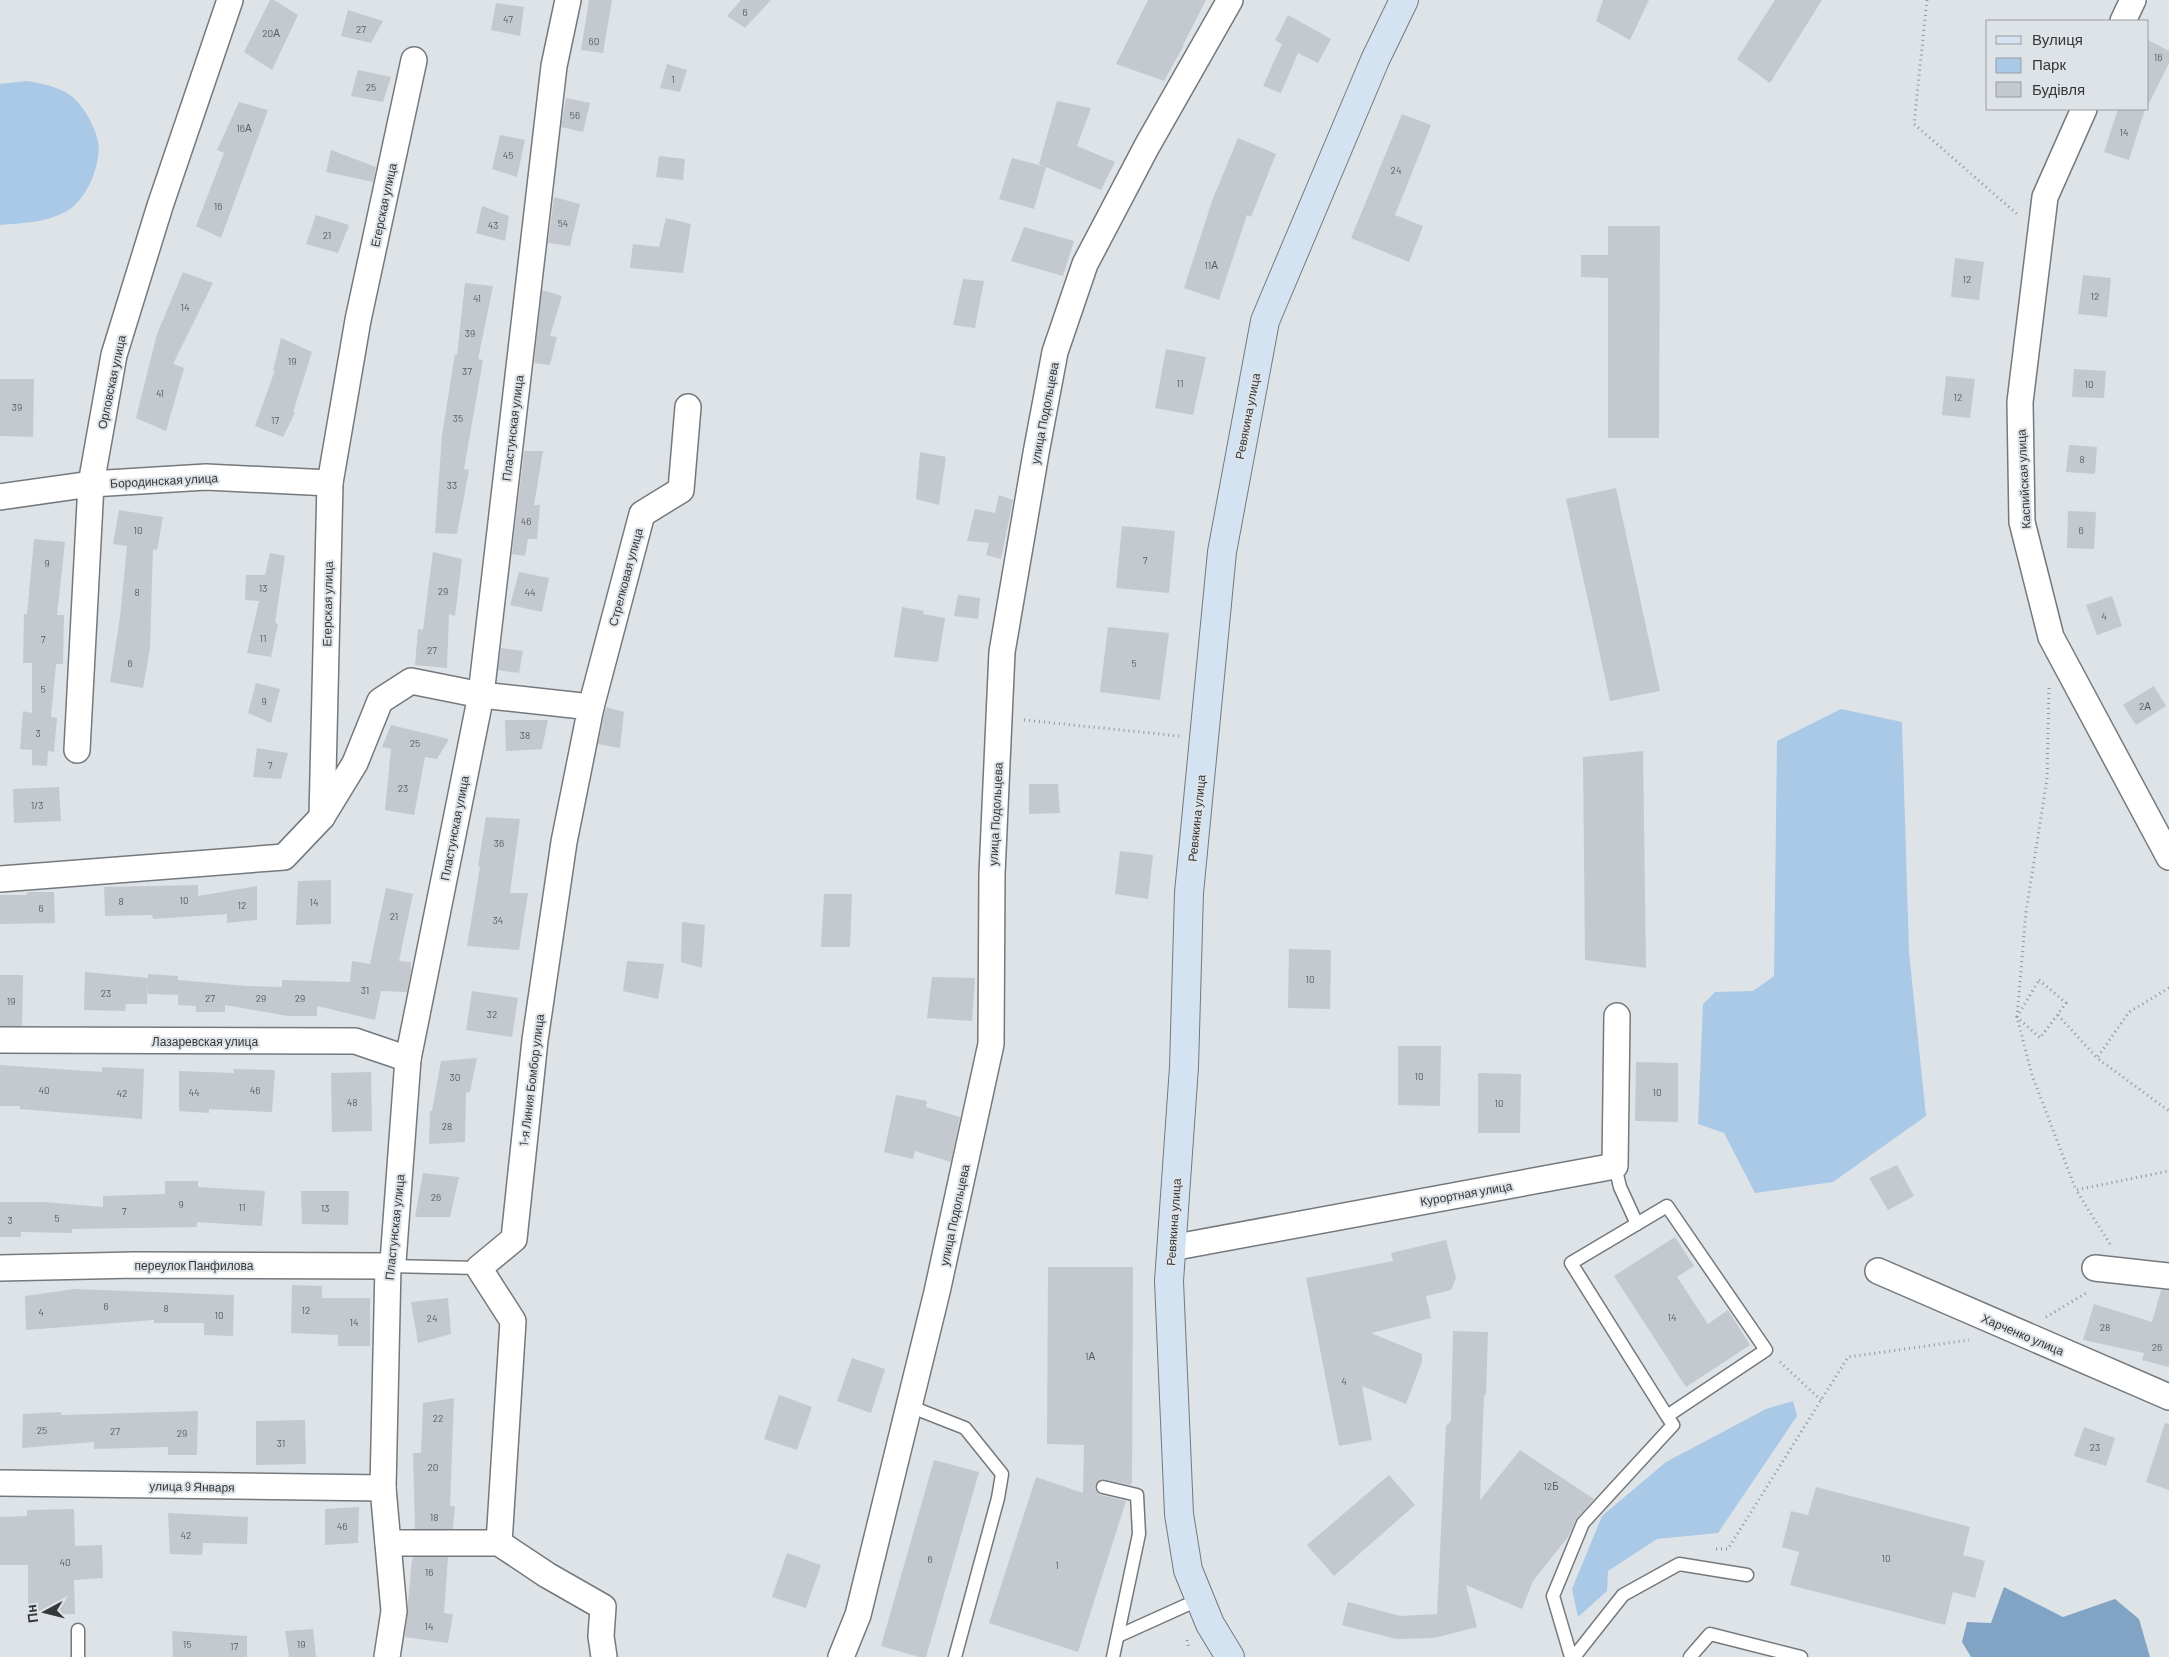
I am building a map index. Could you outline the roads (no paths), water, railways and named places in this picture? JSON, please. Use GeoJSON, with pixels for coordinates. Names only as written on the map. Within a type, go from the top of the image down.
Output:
{"type":"FeatureCollection","features":[{"type":"Feature","properties":{"kind":"main road","name":"Ревякина улица"},"geometry":{"type":"LineString","coordinates":[[1230,1657],[1210,1624],[1188,1570],[1179,1514],[1168,1281],[1184,1067],[1189,893],[1222,552],[1265,322],[1375,60],[1404,0]]}},
{"type":"Feature","properties":{"kind":"street","name":"Орловская улица"},"geometry":{"type":"LineString","coordinates":[[77,750],[91,484],[114,356],[160,206],[230,0]]}},
{"type":"Feature","properties":{"kind":"street","name":"Пластунская улица"},"geometry":{"type":"LineString","coordinates":[[388,1657],[394,1611],[383,1488],[388,1266],[392,1262],[408,1059],[481,695],[554,66],[568,0]]}},
{"type":"Feature","properties":{"kind":"street","name":"улица Подольцева"},"geometry":{"type":"LineString","coordinates":[[841,1657],[858,1615],[937,1292],[991,1044],[992,874],[1002,652],[1055,352],[1085,264],[1147,146],[1230,0]]}},
{"type":"Feature","properties":{"kind":"street"},"geometry":{"type":"LineString","coordinates":[[2124,20],[2134,0]]}},
{"type":"Feature","properties":{"kind":"street","name":"Егерская улица"},"geometry":{"type":"LineString","coordinates":[[322,817],[330,483],[358,320],[414,60]]}},
{"type":"Feature","properties":{"kind":"street","name":"Каспийская улица"},"geometry":{"type":"LineString","coordinates":[[2084,110],[2045,196],[2020,402],[2022,522],[2050,637],[2169,857]]}},
{"type":"Feature","properties":{"kind":"street","name":"Стрелковая улица"},"geometry":{"type":"LineString","coordinates":[[591,706],[642,514],[681,490],[688,407]]}},
{"type":"Feature","properties":{"kind":"street","name":"Бородинская улица"},"geometry":{"type":"LineString","coordinates":[[0,497],[91,484],[206,477],[330,483]]}},
{"type":"Feature","properties":{"kind":"street"},"geometry":{"type":"LineString","coordinates":[[0,879],[284,857],[322,817],[355,763],[380,701],[411,681],[481,695],[591,706]]}},
{"type":"Feature","properties":{"kind":"street","name":"1-я Линия Бомбор улица"},"geometry":{"type":"LineString","coordinates":[[479,1268],[514,1239],[535,1040],[564,842],[591,706]]}},
{"type":"Feature","properties":{"kind":"street"},"geometry":{"type":"LineString","coordinates":[[1615,1166],[1617,1016]]}},
{"type":"Feature","properties":{"kind":"street","name":"Лазаревская улица"},"geometry":{"type":"LineString","coordinates":[[0,1040],[355,1041],[408,1059]]}},
{"type":"Feature","properties":{"kind":"street","name":"Курортная улица"},"geometry":{"type":"LineString","coordinates":[[1171,1248],[1615,1166]]}},
{"type":"Feature","properties":{"kind":"street","name":"переулок Панфилова"},"geometry":{"type":"LineString","coordinates":[[0,1268],[135,1265],[388,1266]]}},
{"type":"Feature","properties":{"kind":"street"},"geometry":{"type":"LineString","coordinates":[[479,1268],[513,1321],[499,1542]]}},
{"type":"Feature","properties":{"kind":"street"},"geometry":{"type":"LineString","coordinates":[[2095,1268],[2169,1276]]}},
{"type":"Feature","properties":{"kind":"street","name":"Харченко улица"},"geometry":{"type":"LineString","coordinates":[[1878,1271],[2169,1397]]}},
{"type":"Feature","properties":{"kind":"street","name":"улица 9 Января"},"geometry":{"type":"LineString","coordinates":[[0,1483],[383,1488]]}},
{"type":"Feature","properties":{"kind":"street"},"geometry":{"type":"LineString","coordinates":[[388,1543],[499,1542],[548,1575],[603,1607],[601,1636],[604,1657]]}},
{"type":"Feature","properties":{"kind":"lane"},"geometry":{"type":"LineString","coordinates":[[1615,1166],[1620,1187],[1637,1224]]}},
{"type":"Feature","properties":{"kind":"lane"},"geometry":{"type":"LineString","coordinates":[[1572,1657],[1553,1596],[1584,1523],[1673,1425],[1667,1416],[1571,1263],[1668,1206],[1766,1350],[1667,1416]]}},
{"type":"Feature","properties":{"kind":"lane"},"geometry":{"type":"LineString","coordinates":[[388,1266],[479,1268]]}},
{"type":"Feature","properties":{"kind":"lane"},"geometry":{"type":"LineString","coordinates":[[909,1406],[965,1428],[1002,1474],[998,1498],[956,1657]]}},
{"type":"Feature","properties":{"kind":"lane"},"geometry":{"type":"LineString","coordinates":[[1103,1487],[1137,1496],[1139,1534],[1113,1657]]}},
{"type":"Feature","properties":{"kind":"lane"},"geometry":{"type":"LineString","coordinates":[[1572,1657],[1623,1595],[1679,1564],[1747,1575]]}},
{"type":"Feature","properties":{"kind":"lane"},"geometry":{"type":"LineString","coordinates":[[1118,1636],[1200,1599]]}},
{"type":"Feature","properties":{"kind":"lane"},"geometry":{"type":"LineString","coordinates":[[78,1630],[78,1657]]}},
{"type":"Feature","properties":{"kind":"lane"},"geometry":{"type":"LineString","coordinates":[[1690,1657],[1710,1634],[1801,1657]]}}]}
